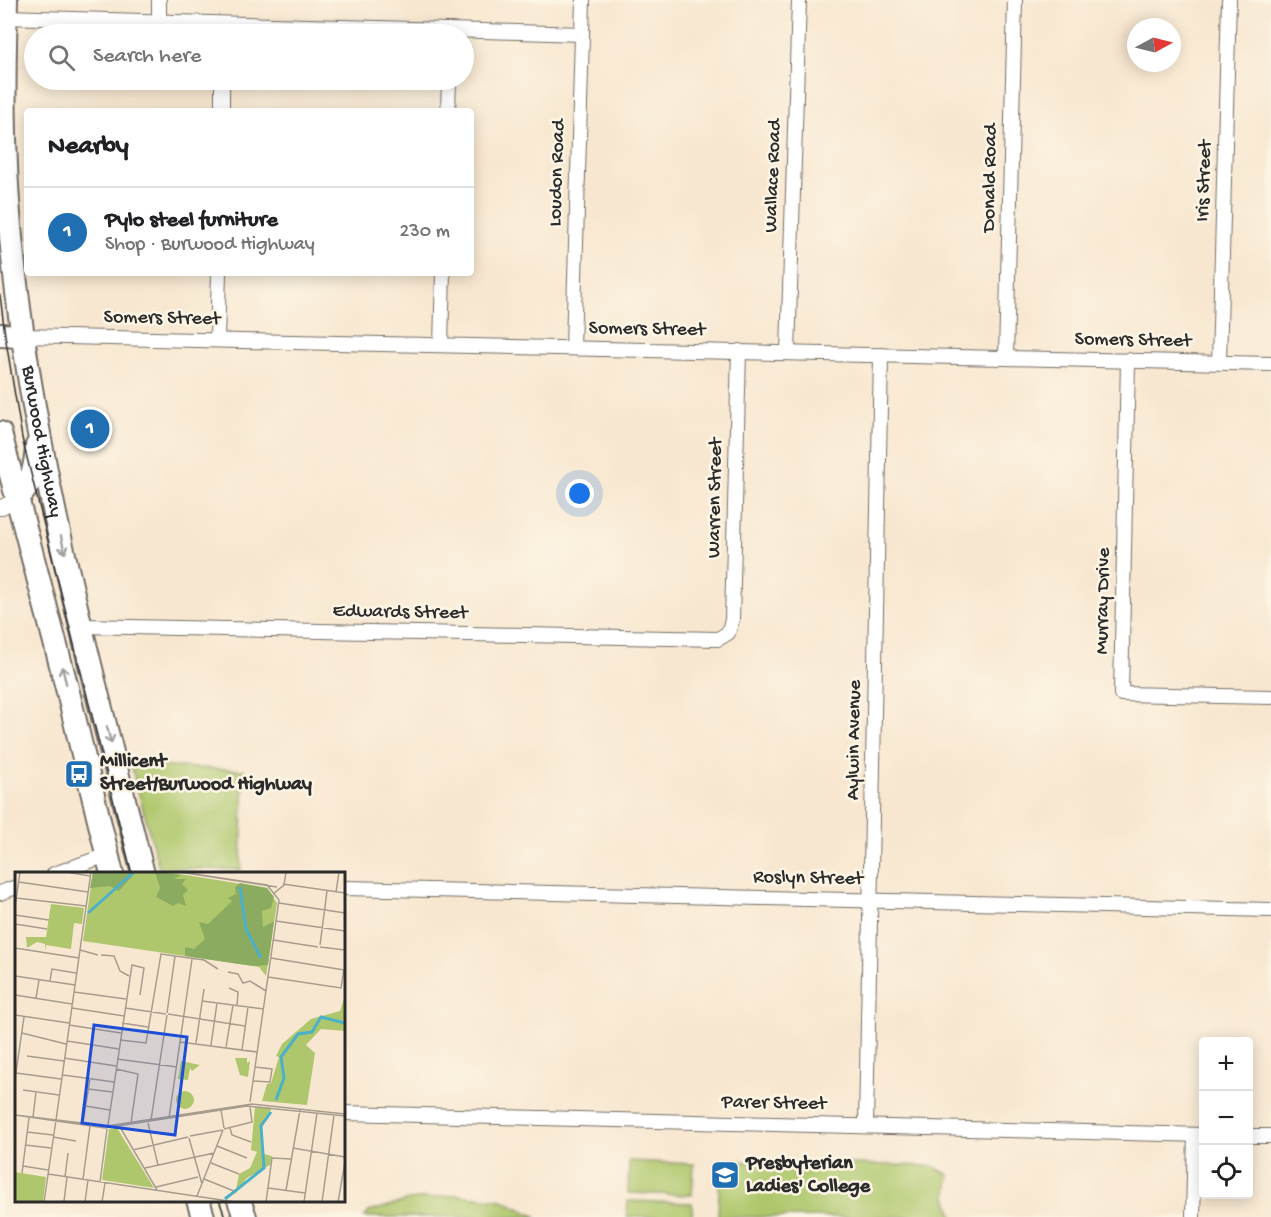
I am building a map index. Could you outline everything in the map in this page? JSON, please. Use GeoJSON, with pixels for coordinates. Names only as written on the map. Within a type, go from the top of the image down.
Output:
{"type":"FeatureCollection","features":[{"type":"Feature","properties":{"kind":"highway","name":"Burwood Highway"},"geometry":{"type":"LineString","coordinates":[[4,11],[2,120],[10,228],[37,426],[81,626],[143,872]]}},
{"type":"Feature","properties":{"kind":"highway"},"geometry":{"type":"LineString","coordinates":[[0,335],[23,336]]}},
{"type":"Feature","properties":{"kind":"highway"},"geometry":{"type":"LineString","coordinates":[[6,497],[26,488],[31,477],[36,451],[37,426]]}},
{"type":"Feature","properties":{"kind":"highway","name":"Burwood Highway"},"geometry":{"type":"LineString","coordinates":[[0,433],[6,462],[6,497],[52,626],[110,864]]}},
{"type":"Feature","properties":{"kind":"highway"},"geometry":{"type":"LineString","coordinates":[[52,626],[81,626]]}},
{"type":"Feature","properties":{"kind":"highway"},"geometry":{"type":"LineString","coordinates":[[199,1202],[203,1217]]}},
{"type":"Feature","properties":{"kind":"highway"},"geometry":{"type":"LineString","coordinates":[[240,1202],[245,1217]]}},
{"type":"Feature","properties":{"kind":"street"},"geometry":{"type":"LineString","coordinates":[[159,0],[159,22]]}},
{"type":"Feature","properties":{"kind":"street","name":"Loudon Road"},"geometry":{"type":"LineString","coordinates":[[573,348],[583,0]]}},
{"type":"Feature","properties":{"kind":"street","name":"Wallace Road"},"geometry":{"type":"LineString","coordinates":[[788,353],[799,0]]}},
{"type":"Feature","properties":{"kind":"street","name":"Donald Road"},"geometry":{"type":"LineString","coordinates":[[1006,357],[1015,0]]}},
{"type":"Feature","properties":{"kind":"street","name":"Iris Street"},"geometry":{"type":"LineString","coordinates":[[1219,362],[1229,0]]}},
{"type":"Feature","properties":{"kind":"street"},"geometry":{"type":"LineString","coordinates":[[4,11],[177,24]]}},
{"type":"Feature","properties":{"kind":"street"},"geometry":{"type":"LineString","coordinates":[[474,33],[582,34]]}},
{"type":"Feature","properties":{"kind":"street"},"geometry":{"type":"LineString","coordinates":[[222,90],[222,108]]}},
{"type":"Feature","properties":{"kind":"street"},"geometry":{"type":"LineString","coordinates":[[448,108],[449,90]]}},
{"type":"Feature","properties":{"kind":"street"},"geometry":{"type":"LineString","coordinates":[[218,339],[219,276]]}},
{"type":"Feature","properties":{"kind":"street"},"geometry":{"type":"LineString","coordinates":[[441,345],[443,276]]}},
{"type":"Feature","properties":{"kind":"street","name":"Somers Street"},"geometry":{"type":"LineString","coordinates":[[23,336],[1271,364]]}},
{"type":"Feature","properties":{"kind":"street","name":"Warren Street"},"geometry":{"type":"LineString","coordinates":[[718,639],[728,633],[732,620],[739,351]]}},
{"type":"Feature","properties":{"kind":"street","name":"Aylwin Avenue"},"geometry":{"type":"LineString","coordinates":[[866,1125],[881,356]]}},
{"type":"Feature","properties":{"kind":"street","name":"Murray Drive"},"geometry":{"type":"LineString","coordinates":[[1128,360],[1121,693],[1271,697]]}},
{"type":"Feature","properties":{"kind":"street","name":"Edwards Street"},"geometry":{"type":"LineString","coordinates":[[81,626],[718,639]]}},
{"type":"Feature","properties":{"kind":"street"},"geometry":{"type":"LineString","coordinates":[[60,872],[110,864]]}},
{"type":"Feature","properties":{"kind":"street"},"geometry":{"type":"LineString","coordinates":[[0,893],[15,887]]}},
{"type":"Feature","properties":{"kind":"street","name":"Roslyn Street"},"geometry":{"type":"LineString","coordinates":[[345,888],[1271,910]]}},
{"type":"Feature","properties":{"kind":"street","name":"Parer Street"},"geometry":{"type":"LineString","coordinates":[[345,1113],[1199,1135]]}},
{"type":"Feature","properties":{"kind":"street"},"geometry":{"type":"LineString","coordinates":[[1193,1217],[1199,1135]]}},
{"type":"Feature","properties":{"kind":"street"},"geometry":{"type":"LineString","coordinates":[[1253,1136],[1271,1136]]}},
{"type":"Feature","properties":{"kind":"green space"},"geometry":{"type":"Polygon","coordinates":[[[131,765],[244,770],[241,870],[159,868],[131,765]]]}},
{"type":"Feature","properties":{"kind":"green space"},"geometry":{"type":"Polygon","coordinates":[[[629,1161],[694,1164],[692,1195],[628,1193],[629,1161]]]}},
{"type":"Feature","properties":{"kind":"green space"},"geometry":{"type":"Polygon","coordinates":[[[720,1161],[933,1166],[949,1175],[947,1196],[953,1217],[718,1217],[720,1161]]]}},
{"type":"Feature","properties":{"kind":"green space"},"geometry":{"type":"Polygon","coordinates":[[[457,1195],[502,1200],[537,1217],[365,1217],[369,1212],[409,1200],[457,1195]]]}},
{"type":"Feature","properties":{"kind":"green space"},"geometry":{"type":"Polygon","coordinates":[[[628,1201],[692,1203],[692,1217],[627,1217],[628,1201]]]}},
{"type":"Feature","properties":{"kind":"tram line"},"geometry":{"type":"LineString","coordinates":[[0,295],[22,438],[131,872]]}},
{"type":"Feature","properties":{"kind":"tram line"},"geometry":{"type":"LineString","coordinates":[[220,1202],[225,1217]]}},
{"type":"Feature","properties":{"kind":"place","name":"Pylo steel furniture"},"geometry":{"type":"Point","coordinates":[90,429]}},
{"type":"Feature","properties":{"kind":"place","name":"Millicent Street/Burwood Highway"},"geometry":{"type":"Point","coordinates":[79,774]}},
{"type":"Feature","properties":{"kind":"place","name":"Presbyterian Ladies' College"},"geometry":{"type":"Point","coordinates":[725,1175]}}]}
